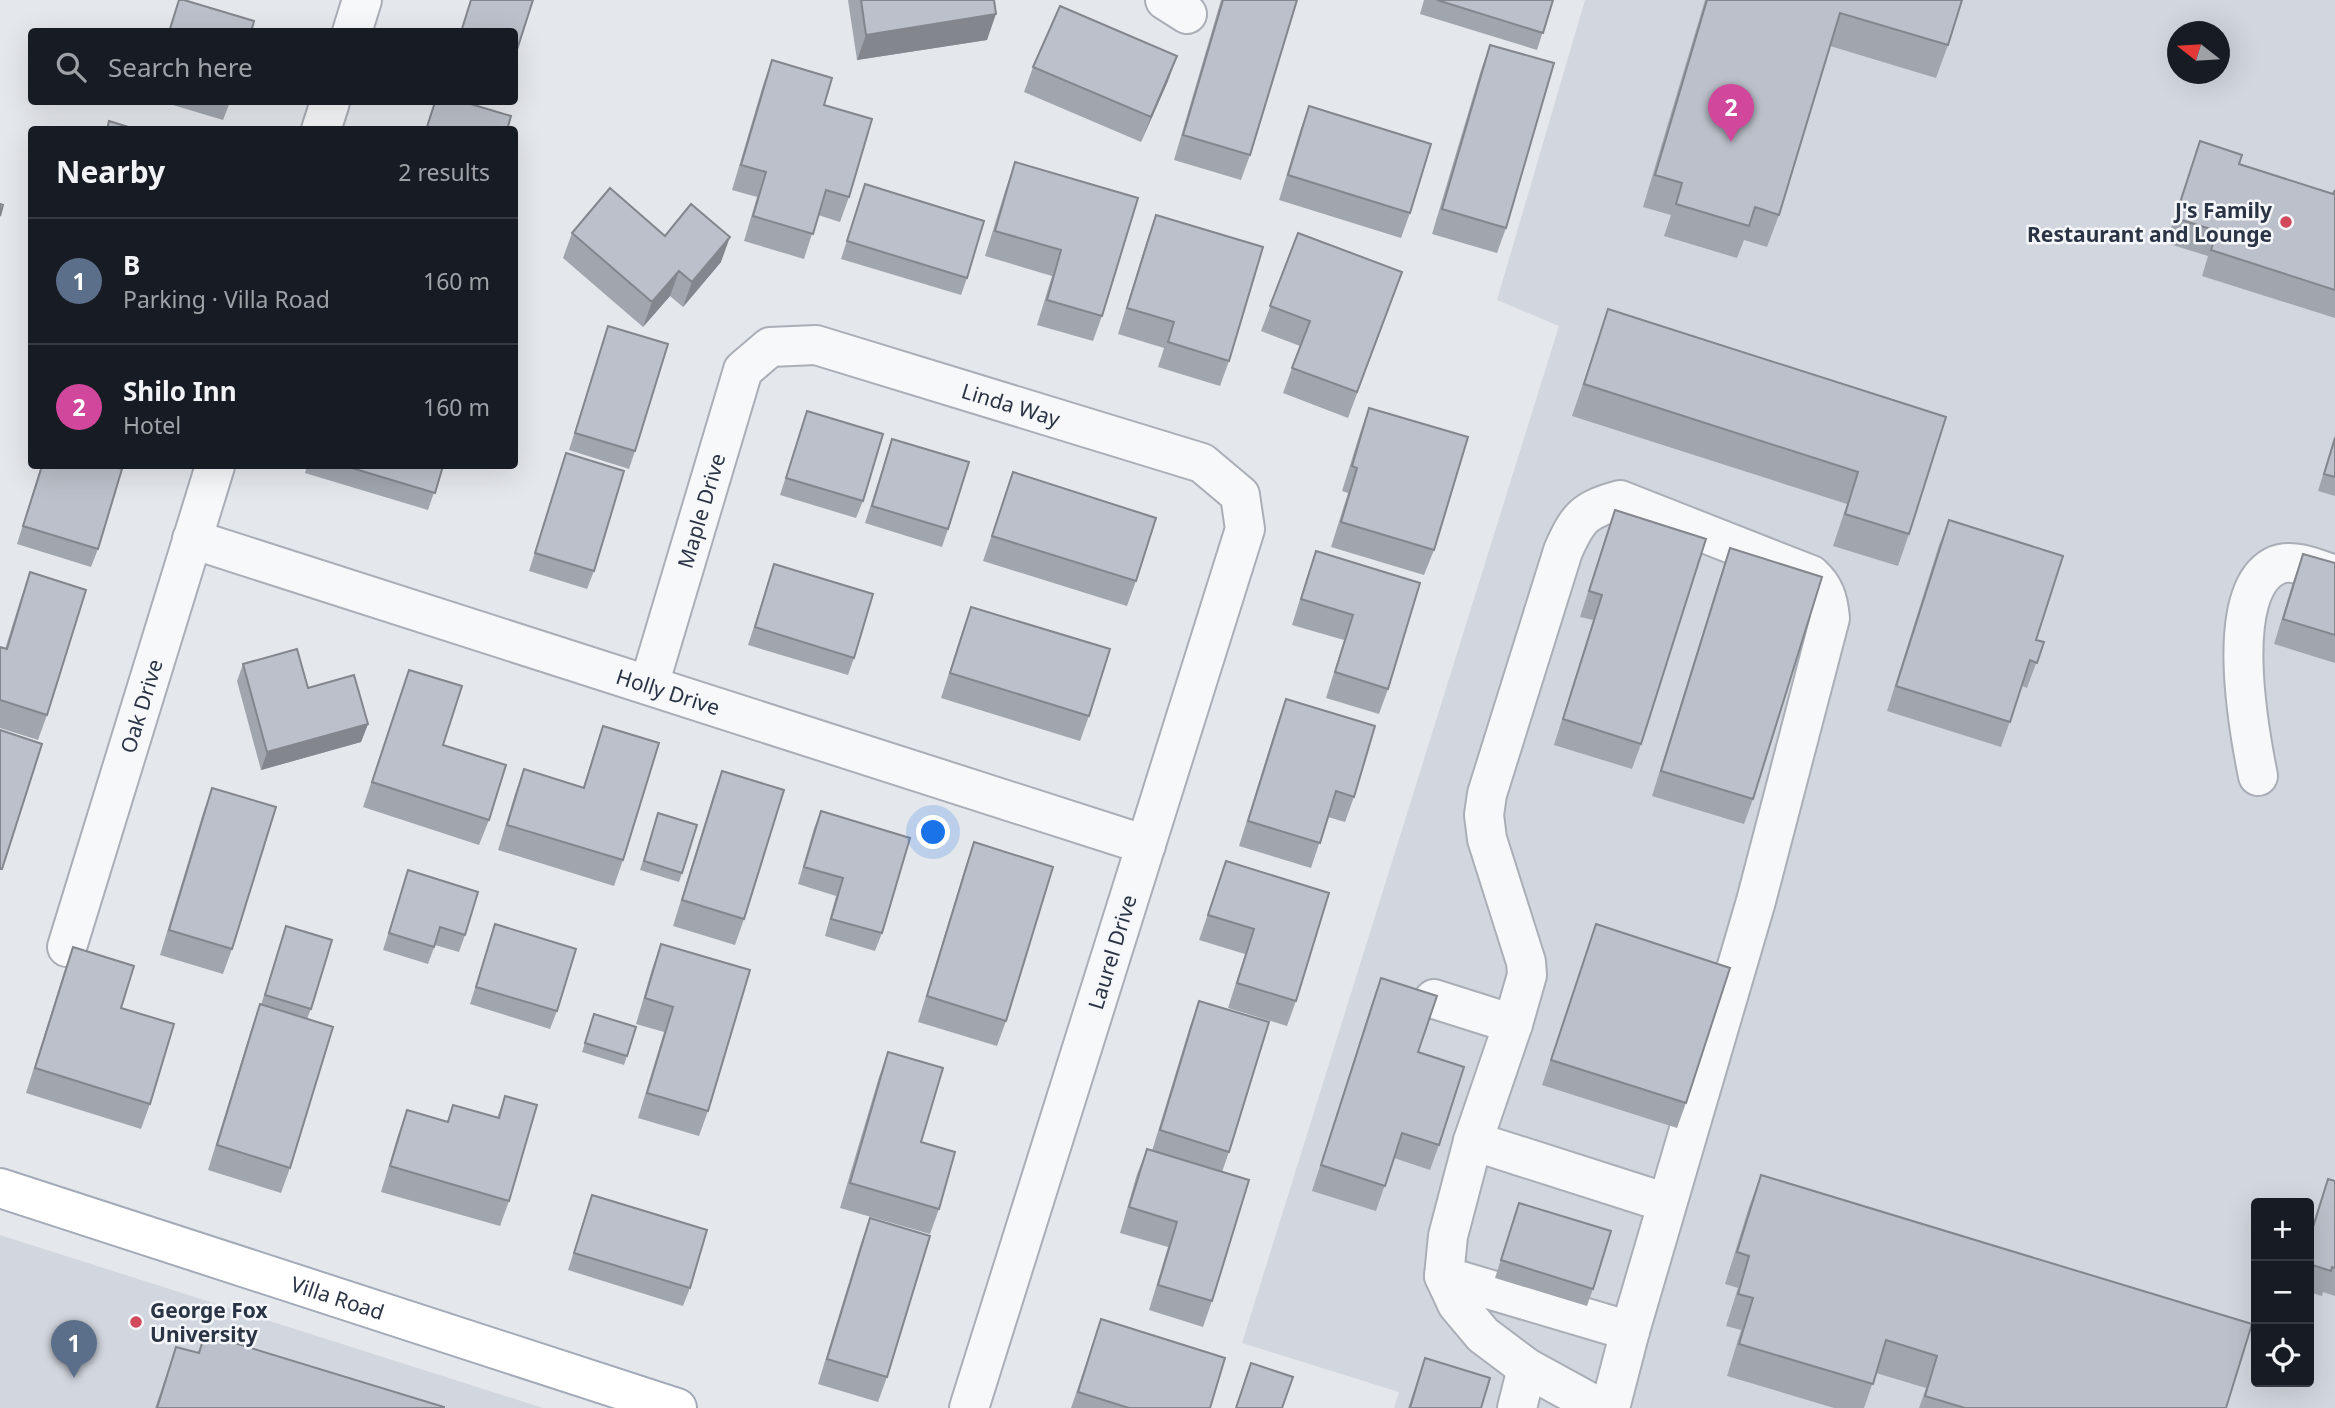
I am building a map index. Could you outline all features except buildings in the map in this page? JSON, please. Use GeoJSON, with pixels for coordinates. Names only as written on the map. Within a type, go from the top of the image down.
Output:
{"type":"FeatureCollection","features":[{"type":"Feature","properties":{"kind":"main road","name":"Villa Road"},"geometry":{"type":"LineString","coordinates":[[0,1188],[677,1408]]}},
{"type":"Feature","properties":{"kind":"street"},"geometry":{"type":"LineString","coordinates":[[353,28],[362,0]]}},
{"type":"Feature","properties":{"kind":"street"},"geometry":{"type":"LineString","coordinates":[[322,126],[329,105]]}},
{"type":"Feature","properties":{"kind":"street","name":"Linda Way"},"geometry":{"type":"LineString","coordinates":[[770,347],[816,345],[1202,463],[1240,495]]}},
{"type":"Feature","properties":{"kind":"street","name":"Maple Drive"},"geometry":{"type":"LineString","coordinates":[[649,685],[743,370],[770,347]]}},
{"type":"Feature","properties":{"kind":"street","name":"Oak Drive"},"geometry":{"type":"LineString","coordinates":[[67,947],[214,469]]}},
{"type":"Feature","properties":{"kind":"street","name":"Laurel Drive"},"geometry":{"type":"LineString","coordinates":[[970,1408],[1245,529],[1240,495]]}},
{"type":"Feature","properties":{"kind":"street"},"geometry":{"type":"LineString","coordinates":[[1600,1408],[1527,1368],[1483,1335],[1457,1304],[1444,1276],[1448,1236],[1474,1141],[1527,975],[1526,962],[1487,839],[1487,794],[1563,551],[1581,517],[1596,507],[1620,500],[1811,575],[1822,586],[1828,598],[1830,618],[1756,901],[1610,1408]]}},
{"type":"Feature","properties":{"kind":"street","name":"Holly Drive"},"geometry":{"type":"LineString","coordinates":[[192,538],[1146,845]]}},
{"type":"Feature","properties":{"kind":"street"},"geometry":{"type":"LineString","coordinates":[[2258,776],[2248,728],[2243,659],[2250,600],[2264,574],[2279,564],[2304,565],[2335,575]]}},
{"type":"Feature","properties":{"kind":"street"},"geometry":{"type":"LineString","coordinates":[[1434,999],[1513,1024]]}},
{"type":"Feature","properties":{"kind":"street"},"geometry":{"type":"LineString","coordinates":[[1474,1141],[1667,1203]]}},
{"type":"Feature","properties":{"kind":"street"},"geometry":{"type":"LineString","coordinates":[[1444,1276],[1630,1331]]}},
{"type":"Feature","properties":{"kind":"street"},"geometry":{"type":"LineString","coordinates":[[1517,1408],[1527,1368]]}},
{"type":"Feature","properties":{"kind":"shaded area"},"geometry":{"type":"Polygon","coordinates":[[[1585,0],[2335,0],[2335,1408],[1394,1408],[1399,1392],[1242,1343],[1559,326],[1497,300],[1585,0]]]}},
{"type":"Feature","properties":{"kind":"shaded area","name":"George Fox University"},"geometry":{"type":"Polygon","coordinates":[[[0,1235],[543,1408],[0,1408],[0,1235]]]}},
{"type":"Feature","properties":{"kind":"place","name":"Shilo Inn"},"geometry":{"type":"Point","coordinates":[1731,142]}},
{"type":"Feature","properties":{"kind":"place","name":"J's Family Restaurant and Lounge"},"geometry":{"type":"Point","coordinates":[2286,222]}},
{"type":"Feature","properties":{"kind":"place","name":"George Fox University"},"geometry":{"type":"Point","coordinates":[136,1322]}},
{"type":"Feature","properties":{"kind":"place","name":"B"},"geometry":{"type":"Point","coordinates":[74,1378]}}]}
